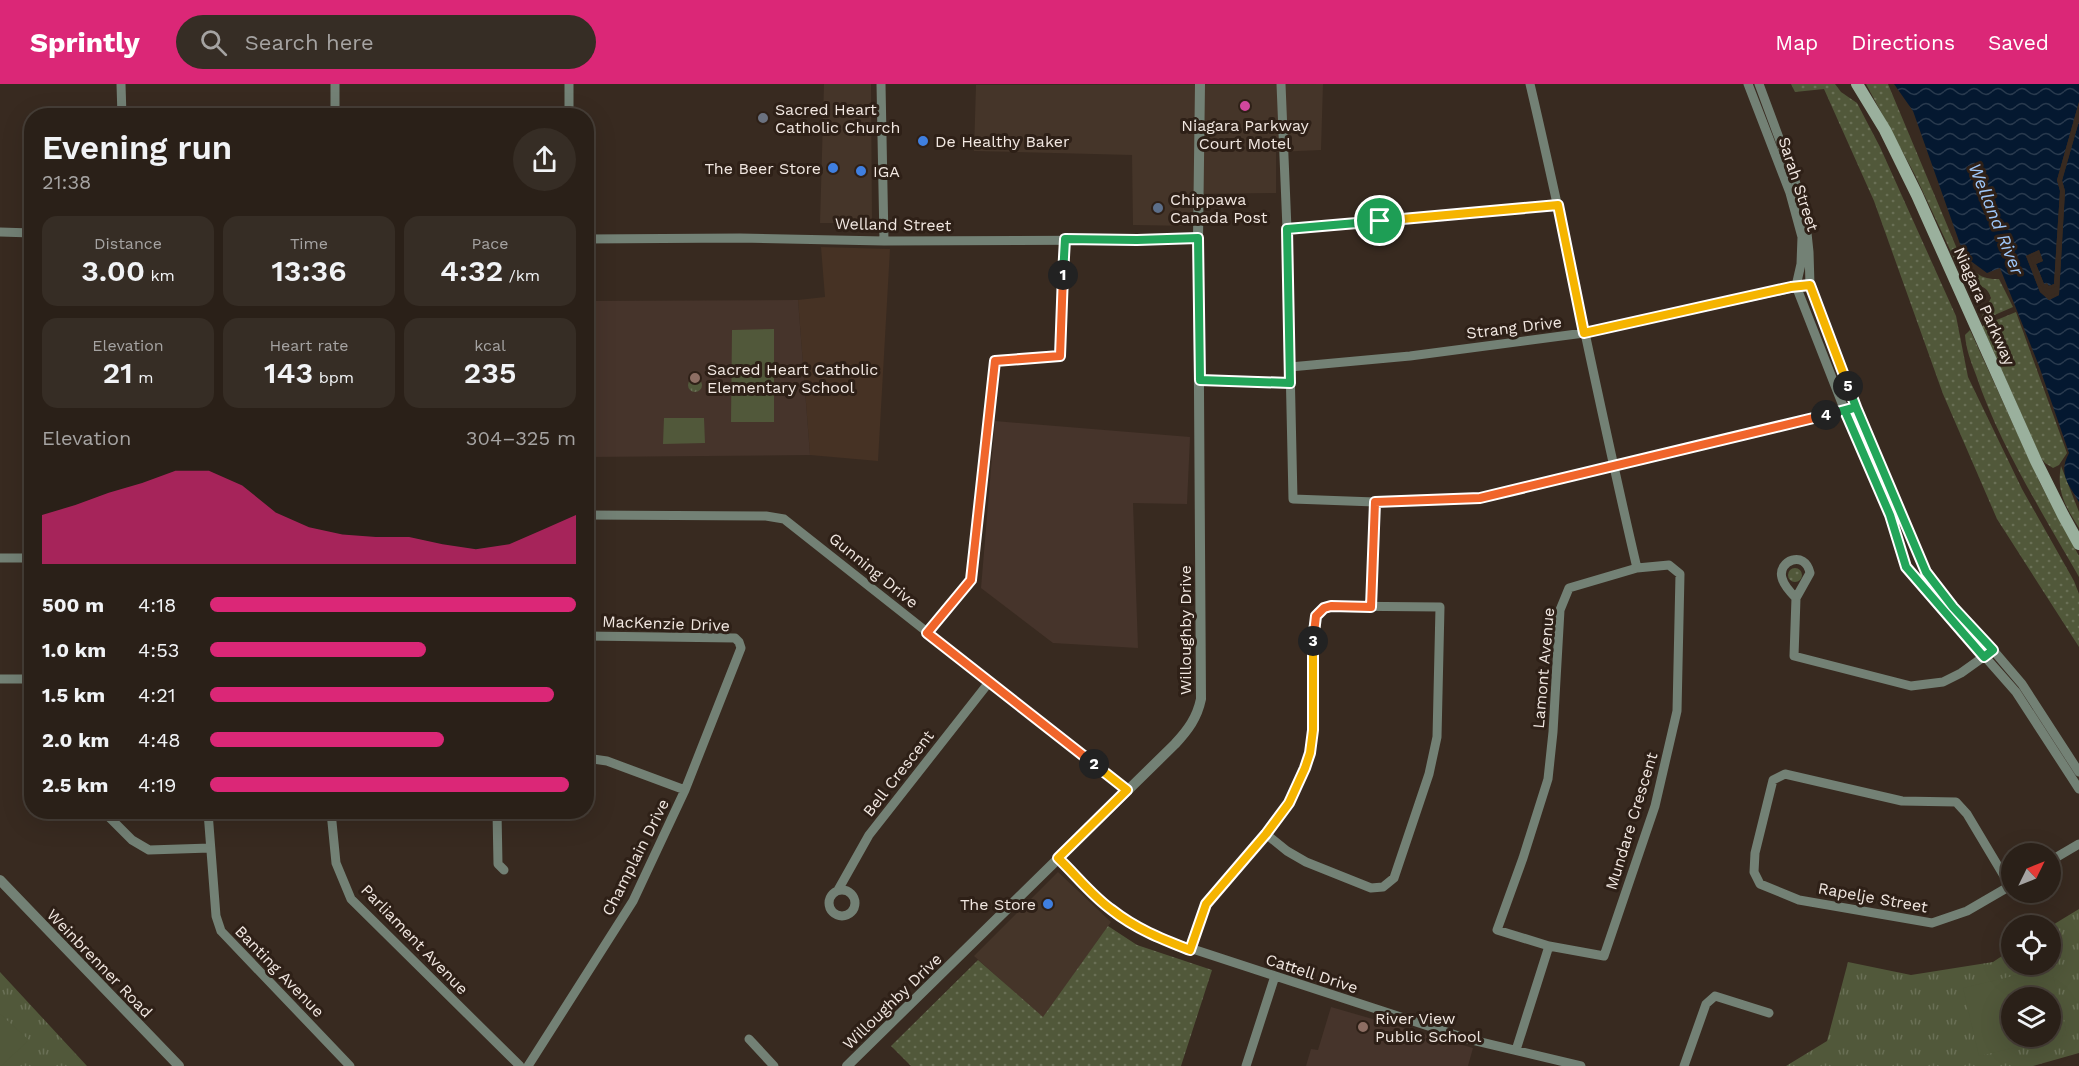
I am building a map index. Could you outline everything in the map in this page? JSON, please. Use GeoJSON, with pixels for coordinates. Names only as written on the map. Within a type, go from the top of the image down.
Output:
{"type":"FeatureCollection","features":[{"type":"Feature","properties":{"kind":"main road","name":"Niagara Parkway"},"geometry":{"type":"LineString","coordinates":[[1857,84],[1885,130],[1917,195],[2026,439],[2079,544]]}},
{"type":"Feature","properties":{"kind":"street"},"geometry":{"type":"LineString","coordinates":[[122,84],[122,108]]}},
{"type":"Feature","properties":{"kind":"street"},"geometry":{"type":"LineString","coordinates":[[335,84],[335,108]]}},
{"type":"Feature","properties":{"kind":"street"},"geometry":{"type":"LineString","coordinates":[[569,84],[569,108]]}},
{"type":"Feature","properties":{"kind":"street"},"geometry":{"type":"LineString","coordinates":[[881,84],[884,241]]}},
{"type":"Feature","properties":{"kind":"street","name":"Willoughby Drive"},"geometry":{"type":"LineString","coordinates":[[847,1066],[1127,790],[1191,725],[1199,710],[1201,699],[1198,238],[1200,84]]}},
{"type":"Feature","properties":{"kind":"street"},"geometry":{"type":"LineString","coordinates":[[1281,84],[1287,229],[1293,499],[1375,502],[1480,498],[1856,407]]}},
{"type":"Feature","properties":{"kind":"street"},"geometry":{"type":"LineString","coordinates":[[1530,84],[1637,568]]}},
{"type":"Feature","properties":{"kind":"street","name":"Sarah Street"},"geometry":{"type":"LineString","coordinates":[[1748,84],[1790,194],[1802,237],[1801,264],[1796,286]]}},
{"type":"Feature","properties":{"kind":"street","name":"Sarah Street"},"geometry":{"type":"LineString","coordinates":[[1760,84],[1804,204],[1810,285],[1856,407],[1926,572],[1953,607],[2022,684],[2079,772]]}},
{"type":"Feature","properties":{"kind":"street"},"geometry":{"type":"LineString","coordinates":[[1287,229],[1558,205]]}},
{"type":"Feature","properties":{"kind":"street"},"geometry":{"type":"LineString","coordinates":[[0,232],[24,233]]}},
{"type":"Feature","properties":{"kind":"street","name":"Welland Street"},"geometry":{"type":"LineString","coordinates":[[594,239],[740,238],[884,241],[1198,238]]}},
{"type":"Feature","properties":{"kind":"street"},"geometry":{"type":"LineString","coordinates":[[927,633],[971,580],[995,361],[1060,356],[1065,239]]}},
{"type":"Feature","properties":{"kind":"street","name":"Strang Drive"},"geometry":{"type":"LineString","coordinates":[[1290,367],[1410,356],[1584,333],[1796,286],[1810,285]]}},
{"type":"Feature","properties":{"kind":"street"},"geometry":{"type":"LineString","coordinates":[[1796,286],[1845,411],[1890,515],[1906,567],[2016,692],[2079,789]]}},
{"type":"Feature","properties":{"kind":"street"},"geometry":{"type":"LineString","coordinates":[[1200,380],[1290,383]]}},
{"type":"Feature","properties":{"kind":"street"},"geometry":{"type":"LineString","coordinates":[[1371,607],[1375,502]]}},
{"type":"Feature","properties":{"kind":"street","name":"Gunning Drive"},"geometry":{"type":"LineString","coordinates":[[594,514],[766,516],[784,519],[1127,790]]}},
{"type":"Feature","properties":{"kind":"street"},"geometry":{"type":"LineString","coordinates":[[0,558],[24,558]]}},
{"type":"Feature","properties":{"kind":"street","name":"Mundare Crescent"},"geometry":{"type":"LineString","coordinates":[[1549,946],[1604,956],[1655,806],[1677,711],[1680,574],[1668,565],[1637,568]]}},
{"type":"Feature","properties":{"kind":"street","name":"Lamont Avenue"},"geometry":{"type":"LineString","coordinates":[[1549,946],[1497,930],[1548,779],[1560,610],[1569,588],[1637,568]]}},
{"type":"Feature","properties":{"kind":"street"},"geometry":{"type":"LineString","coordinates":[[1796,598],[1794,656],[1911,686],[1943,682],[1993,650]]}},
{"type":"Feature","properties":{"kind":"street"},"geometry":{"type":"LineString","coordinates":[[1190,950],[1206,904],[1266,834],[1295,792],[1310,753],[1313,730],[1313,627],[1316,616],[1324,608],[1331,606],[1440,607],[1437,737],[1429,774],[1394,878],[1383,887],[1371,888],[1306,862],[1287,851],[1266,834]]}},
{"type":"Feature","properties":{"kind":"street","name":"MacKenzie Drive"},"geometry":{"type":"LineString","coordinates":[[594,636],[735,638],[741,648]]}},
{"type":"Feature","properties":{"kind":"street","name":"Champlain Drive"},"geometry":{"type":"LineString","coordinates":[[528,1066],[628,910],[685,790],[741,648]]}},
{"type":"Feature","properties":{"kind":"street"},"geometry":{"type":"LineString","coordinates":[[0,679],[24,679]]}},
{"type":"Feature","properties":{"kind":"street","name":"Bell Crescent"},"geometry":{"type":"LineString","coordinates":[[838,890],[874,828],[990,681]]}},
{"type":"Feature","properties":{"kind":"street"},"geometry":{"type":"LineString","coordinates":[[594,759],[607,761],[685,790]]}},
{"type":"Feature","properties":{"kind":"street","name":"Rapelje Street"},"geometry":{"type":"LineString","coordinates":[[1785,774],[1902,801],[1956,802],[1967,814],[2011,886],[1967,911],[1932,923],[1799,900],[1760,884],[1754,872],[1755,853],[1773,780],[1785,774]]}},
{"type":"Feature","properties":{"kind":"street"},"geometry":{"type":"LineString","coordinates":[[111,819],[140,847],[149,850],[210,848]]}},
{"type":"Feature","properties":{"kind":"street","name":"Banting Avenue"},"geometry":{"type":"LineString","coordinates":[[208,819],[216,916],[221,931],[350,1066]]}},
{"type":"Feature","properties":{"kind":"street","name":"Parliament Avenue"},"geometry":{"type":"LineString","coordinates":[[332,819],[336,863],[351,899],[520,1066]]}},
{"type":"Feature","properties":{"kind":"street"},"geometry":{"type":"LineString","coordinates":[[497,819],[498,864],[504,870]]}},
{"type":"Feature","properties":{"kind":"street"},"geometry":{"type":"LineString","coordinates":[[2061,855],[2079,844]]}},
{"type":"Feature","properties":{"kind":"street","name":"Cattell Drive"},"geometry":{"type":"LineString","coordinates":[[1058,858],[1120,917],[1153,936],[1190,950],[1468,1039],[1581,1066]]}},
{"type":"Feature","properties":{"kind":"street","name":"Weinbrenner Road"},"geometry":{"type":"LineString","coordinates":[[0,880],[179,1066]]}},
{"type":"Feature","properties":{"kind":"street"},"geometry":{"type":"LineString","coordinates":[[1516,1050],[1549,946]]}},
{"type":"Feature","properties":{"kind":"street"},"geometry":{"type":"LineString","coordinates":[[1246,1066],[1275,976]]}},
{"type":"Feature","properties":{"kind":"street"},"geometry":{"type":"LineString","coordinates":[[1684,1066],[1706,1004],[1715,996],[1769,1012]]}},
{"type":"Feature","properties":{"kind":"street"},"geometry":{"type":"LineString","coordinates":[[749,1039],[774,1066]]}},
{"type":"Feature","properties":{"kind":"shaded area"},"geometry":{"type":"Polygon","coordinates":[[[824,84],[871,84],[872,223],[820,223],[824,84]]]}},
{"type":"Feature","properties":{"kind":"shaded area"},"geometry":{"type":"Polygon","coordinates":[[[1323,84],[1321,150],[1276,152],[1276,193],[1192,194],[1194,226],[1133,225],[1132,155],[974,151],[976,85],[1323,84]]]}},
{"type":"Feature","properties":{"kind":"shaded area"},"geometry":{"type":"Polygon","coordinates":[[[821,247],[890,249],[878,461],[810,455],[798,300],[825,297],[821,247]]]}},
{"type":"Feature","properties":{"kind":"shaded area","name":"Sacred Heart Catholic Elementary School"},"geometry":{"type":"Polygon","coordinates":[[[798,300],[810,455],[594,457],[594,301],[798,300]]]}},
{"type":"Feature","properties":{"kind":"shaded area"},"geometry":{"type":"Polygon","coordinates":[[[995,421],[1190,437],[1187,504],[1133,503],[1138,648],[1053,643],[981,588],[995,421]]]}},
{"type":"Feature","properties":{"kind":"shaded area"},"geometry":{"type":"Polygon","coordinates":[[[1058,872],[1111,922],[1043,1018],[974,956],[1058,872]]]}},
{"type":"Feature","properties":{"kind":"shaded area","name":"River View Public School"},"geometry":{"type":"Polygon","coordinates":[[[1331,1007],[1473,1048],[1468,1066],[1306,1066],[1311,1049],[1318,1050],[1331,1007]]]}},
{"type":"Feature","properties":{"kind":"green space"},"geometry":{"type":"Polygon","coordinates":[[[1791,84],[1835,84],[1841,92],[1857,103],[1880,147],[1956,316],[1968,377],[2022,489],[2074,581],[2079,594],[2079,647],[1997,519],[1943,394],[1874,201],[1824,89],[1795,92],[1791,84]]]}},
{"type":"Feature","properties":{"kind":"green space"},"geometry":{"type":"Polygon","coordinates":[[[1866,84],[1888,84],[1960,256],[1981,276],[1999,279],[2013,307],[1983,320],[1981,318],[1991,298],[1989,293],[1985,288],[1967,280],[1960,271],[1915,175],[1866,84]]]}},
{"type":"Feature","properties":{"kind":"green space"},"geometry":{"type":"Polygon","coordinates":[[[2016,312],[2067,453],[2059,465],[2053,468],[2041,458],[1982,326],[2016,312]]]}},
{"type":"Feature","properties":{"kind":"green space"},"geometry":{"type":"Polygon","coordinates":[[[774,329],[774,422],[731,422],[732,330],[774,329]]]}},
{"type":"Feature","properties":{"kind":"green space"},"geometry":{"type":"Polygon","coordinates":[[[1970,330],[2040,483],[2079,556],[2079,577],[2009,453],[1997,427],[1972,365],[1965,335],[1970,330]]]}},
{"type":"Feature","properties":{"kind":"green space"},"geometry":{"type":"Polygon","coordinates":[[[695,378],[700,380],[702,385],[700,390],[695,392],[690,390],[688,385],[690,380],[695,378]]]}},
{"type":"Feature","properties":{"kind":"green space"},"geometry":{"type":"Polygon","coordinates":[[[664,418],[704,418],[705,443],[663,444],[664,418]]]}},
{"type":"Feature","properties":{"kind":"green space"},"geometry":{"type":"Polygon","coordinates":[[[2061,466],[2079,512],[2079,528],[2061,492],[2061,466]]]}},
{"type":"Feature","properties":{"kind":"green space"},"geometry":{"type":"Polygon","coordinates":[[[1792,568],[1798,568],[1802,575],[1798,582],[1792,582],[1788,578],[1788,572],[1792,568]]]}},
{"type":"Feature","properties":{"kind":"green space"},"geometry":{"type":"Polygon","coordinates":[[[2079,909],[2079,1053],[2033,1066],[1786,1066],[1827,1041],[1848,962],[1911,975],[1993,962],[2001,957],[2001,975],[2061,975],[2061,920],[2079,909]]]}},
{"type":"Feature","properties":{"kind":"green space"},"geometry":{"type":"Polygon","coordinates":[[[1108,926],[1137,945],[1212,970],[1181,1066],[911,1066],[891,1046],[978,960],[1043,1017],[1108,926]]]}},
{"type":"Feature","properties":{"kind":"green space"},"geometry":{"type":"Polygon","coordinates":[[[0,972],[87,1066],[0,1066],[0,972]]]}},
{"type":"Feature","properties":{"kind":"green space"},"geometry":{"type":"Polygon","coordinates":[[[2017,975],[2053,975],[2056,987],[2001,987],[2001,1047],[2017,1047],[1979,1056],[1963,988],[2017,975]]]}},
{"type":"Feature","properties":{"kind":"green space"},"geometry":{"type":"Polygon","coordinates":[[[2061,1010],[2067,1035],[2061,1036],[2061,1010]]]}},
{"type":"Feature","properties":{"kind":"green space"},"geometry":{"type":"Polygon","coordinates":[[[0,1014],[29,1040],[1,1066],[0,1066],[0,1014]]]}},
{"type":"Feature","properties":{"kind":"water","name":"Welland River"},"geometry":{"type":"Polygon","coordinates":[[[1894,84],[2079,84],[2079,102],[2057,180],[2060,191],[2054,284],[2049,286],[2044,284],[2036,264],[2043,261],[2039,250],[2026,256],[2040,292],[2049,300],[2059,295],[2065,191],[2062,181],[2079,121],[2079,502],[2064,473],[2069,453],[2039,366],[2000,268],[1987,273],[1968,259],[1960,244],[1913,111],[1894,84]]]}},
{"type":"Feature","properties":{"kind":"pier"},"geometry":{"type":"Polygon","coordinates":[[[2079,102],[2079,121],[2062,180],[2065,191],[2059,295],[2049,300],[2040,292],[2026,256],[2039,250],[2043,261],[2036,264],[2044,284],[2047,283],[2049,286],[2054,284],[2060,191],[2057,180],[2079,102]],[[2037,254],[2030,257],[2033,265],[2039,260],[2037,254]],[[2041,286],[2049,296],[2057,293],[2057,286],[2049,289],[2041,286]]]}},
{"type":"Feature","properties":{"kind":"place","name":"Niagara Parkway Court Motel"},"geometry":{"type":"Point","coordinates":[1245,106]}},
{"type":"Feature","properties":{"kind":"place","name":"Sacred Heart Catholic Church"},"geometry":{"type":"Point","coordinates":[763,118]}},
{"type":"Feature","properties":{"kind":"place","name":"De Healthy Baker"},"geometry":{"type":"Point","coordinates":[923,141]}},
{"type":"Feature","properties":{"kind":"place","name":"The Beer Store"},"geometry":{"type":"Point","coordinates":[833,168]}},
{"type":"Feature","properties":{"kind":"place","name":"IGA"},"geometry":{"type":"Point","coordinates":[861,171]}},
{"type":"Feature","properties":{"kind":"place","name":"Chippawa Canada Post"},"geometry":{"type":"Point","coordinates":[1158,208]}},
{"type":"Feature","properties":{"kind":"place","name":"Sacred Heart Catholic Elementary School"},"geometry":{"type":"Point","coordinates":[695,378]}},
{"type":"Feature","properties":{"kind":"place","name":"The Store"},"geometry":{"type":"Point","coordinates":[1048,904]}},
{"type":"Feature","properties":{"kind":"place","name":"River View Public School"},"geometry":{"type":"Point","coordinates":[1363,1027]}},
{"type":"Feature","properties":{"kind":"route"},"geometry":{"type":"LineString","coordinates":[[1380,221],[1287,229],[1290,383],[1200,380],[1198,238],[1065,239],[1060,356],[995,361],[971,580],[927,633],[1127,790],[1058,858],[1120,917],[1153,936],[1190,950],[1206,904],[1266,834],[1289,803],[1300,782],[1310,753],[1313,730],[1314,620],[1318,612],[1331,606],[1371,607],[1375,502],[1480,498],[1856,407],[1926,572],[1953,607],[1993,650],[1984,657],[1906,567],[1890,515],[1845,411],[1856,407],[1810,285],[1791,287],[1584,333],[1558,205],[1380,221]]}}]}
